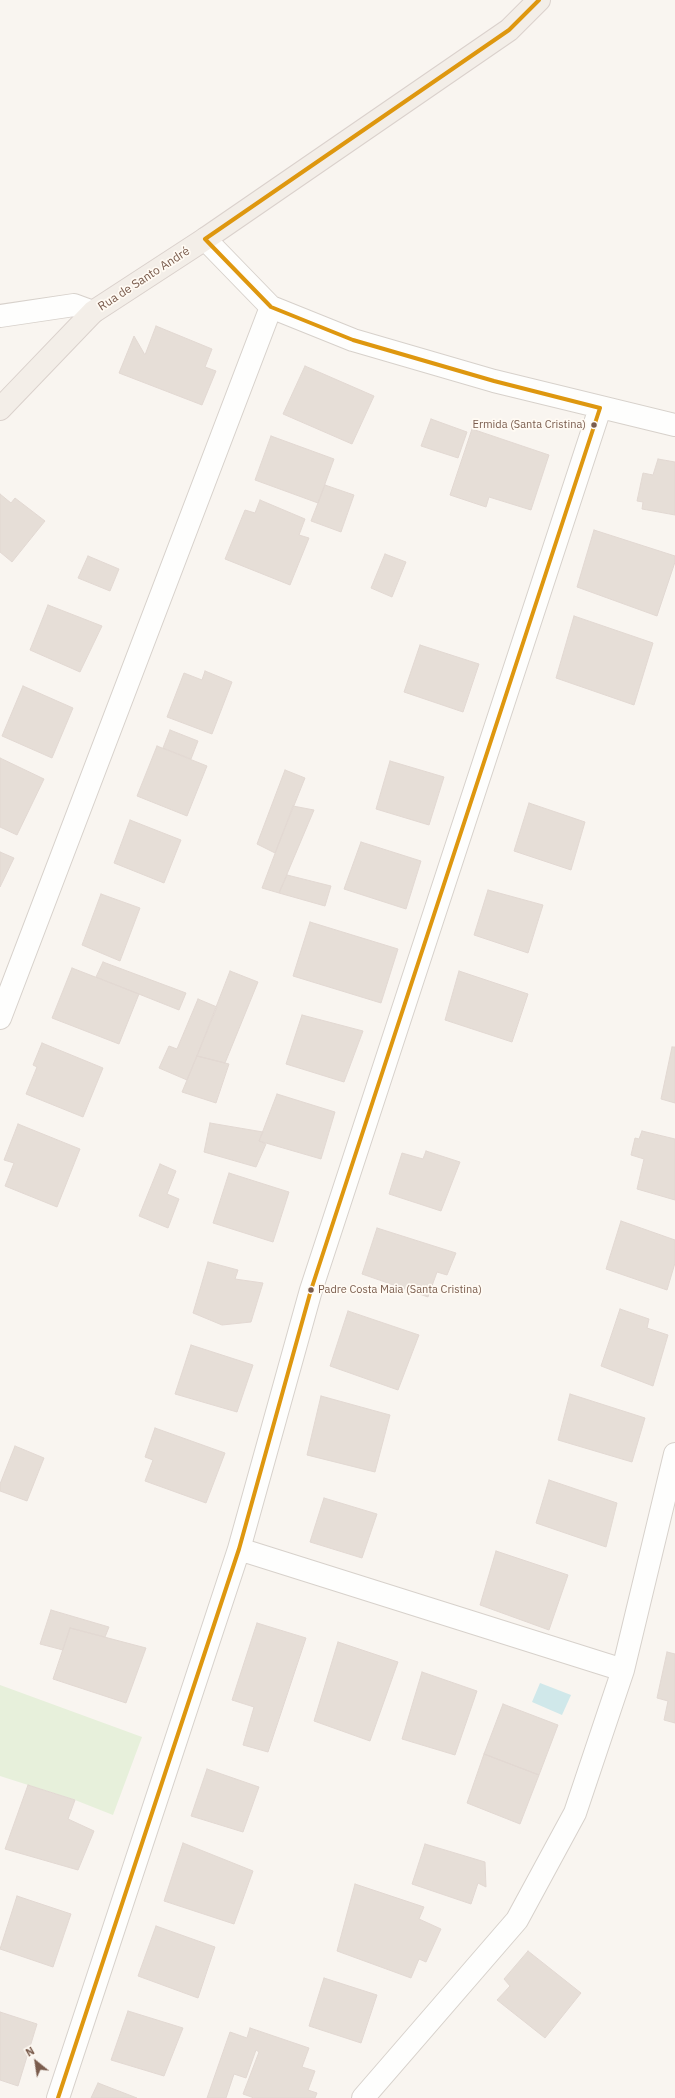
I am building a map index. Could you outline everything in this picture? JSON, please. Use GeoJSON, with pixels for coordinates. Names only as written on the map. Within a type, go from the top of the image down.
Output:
{"type":"FeatureCollection","features":[{"type":"Feature","properties":{"kind":"main road","name":"Rua de Santo André"},"geometry":{"type":"LineString","coordinates":[[2,403],[93,312],[206,240],[509,30],[539,0]]}},
{"type":"Feature","properties":{"kind":"street"},"geometry":{"type":"LineString","coordinates":[[206,240],[271,307],[353,340],[494,381],[675,425]]}},
{"type":"Feature","properties":{"kind":"street"},"geometry":{"type":"LineString","coordinates":[[0,316],[74,305],[93,312]]}},
{"type":"Feature","properties":{"kind":"street"},"geometry":{"type":"LineString","coordinates":[[0,1018],[271,307]]}},
{"type":"Feature","properties":{"kind":"street"},"geometry":{"type":"LineString","coordinates":[[58,2098],[239,1549],[313,1282],[600,408]]}},
{"type":"Feature","properties":{"kind":"street"},"geometry":{"type":"LineString","coordinates":[[363,2098],[517,1920],[575,1812],[623,1670],[675,1454]]}},
{"type":"Feature","properties":{"kind":"street"},"geometry":{"type":"LineString","coordinates":[[239,1549],[623,1670]]}},
{"type":"Feature","properties":{"kind":"green space"},"geometry":{"type":"Polygon","coordinates":[[[0,1685],[142,1737],[113,1815],[75,1800],[0,1776],[0,1685]]]}},
{"type":"Feature","properties":{"kind":"water"},"geometry":{"type":"Polygon","coordinates":[[[540,1683],[571,1695],[562,1715],[532,1702],[540,1683]]]}},
{"type":"Feature","properties":{"kind":"building"},"geometry":{"type":"Polygon","coordinates":[[[156,326],[212,349],[205,367],[216,371],[202,405],[119,373],[134,336],[145,355],[156,326]]]}},
{"type":"Feature","properties":{"kind":"building"},"geometry":{"type":"Polygon","coordinates":[[[305,366],[374,396],[352,444],[283,414],[305,366]]]}},
{"type":"Feature","properties":{"kind":"building"},"geometry":{"type":"Polygon","coordinates":[[[431,419],[467,432],[458,458],[421,446],[431,419]]]}},
{"type":"Feature","properties":{"kind":"building"},"geometry":{"type":"Polygon","coordinates":[[[472,429],[549,455],[531,510],[489,497],[486,507],[450,495],[472,429]]]}},
{"type":"Feature","properties":{"kind":"building"},"geometry":{"type":"Polygon","coordinates":[[[271,436],[334,459],[318,503],[255,480],[271,436]]]}},
{"type":"Feature","properties":{"kind":"building"},"geometry":{"type":"Polygon","coordinates":[[[658,459],[675,462],[675,515],[642,509],[643,502],[637,501],[643,473],[653,475],[658,459]]]}},
{"type":"Feature","properties":{"kind":"building"},"geometry":{"type":"Polygon","coordinates":[[[325,485],[354,495],[341,532],[311,521],[325,485]]]}},
{"type":"Feature","properties":{"kind":"building"},"geometry":{"type":"Polygon","coordinates":[[[0,494],[11,503],[15,498],[45,521],[12,562],[0,552],[0,494]]]}},
{"type":"Feature","properties":{"kind":"building"},"geometry":{"type":"Polygon","coordinates":[[[260,500],[305,519],[299,535],[309,538],[290,585],[225,559],[245,510],[255,513],[260,500]]]}},
{"type":"Feature","properties":{"kind":"building"},"geometry":{"type":"Polygon","coordinates":[[[594,530],[675,556],[675,562],[657,616],[577,587],[594,530]]]}},
{"type":"Feature","properties":{"kind":"building"},"geometry":{"type":"Polygon","coordinates":[[[385,554],[406,562],[392,597],[371,588],[385,554]]]}},
{"type":"Feature","properties":{"kind":"building"},"geometry":{"type":"Polygon","coordinates":[[[88,556],[119,569],[110,591],[78,578],[88,556]]]}},
{"type":"Feature","properties":{"kind":"building"},"geometry":{"type":"Polygon","coordinates":[[[48,605],[102,626],[80,672],[30,650],[48,605]]]}},
{"type":"Feature","properties":{"kind":"building"},"geometry":{"type":"Polygon","coordinates":[[[574,616],[653,643],[634,705],[556,678],[574,616]]]}},
{"type":"Feature","properties":{"kind":"building"},"geometry":{"type":"Polygon","coordinates":[[[420,645],[479,664],[463,712],[404,692],[420,645]]]}},
{"type":"Feature","properties":{"kind":"building"},"geometry":{"type":"Polygon","coordinates":[[[205,671],[232,682],[212,734],[167,717],[184,673],[202,680],[205,671]]]}},
{"type":"Feature","properties":{"kind":"building"},"geometry":{"type":"Polygon","coordinates":[[[23,686],[73,708],[52,758],[2,736],[23,686]]]}},
{"type":"Feature","properties":{"kind":"building"},"geometry":{"type":"Polygon","coordinates":[[[170,730],[198,741],[191,759],[163,748],[170,730]]]}},
{"type":"Feature","properties":{"kind":"building"},"geometry":{"type":"Polygon","coordinates":[[[157,746],[207,766],[187,816],[137,796],[157,746]]]}},
{"type":"Feature","properties":{"kind":"building"},"geometry":{"type":"Polygon","coordinates":[[[0,758],[44,779],[17,835],[0,827],[0,758]]]}},
{"type":"Feature","properties":{"kind":"building"},"geometry":{"type":"Polygon","coordinates":[[[390,761],[444,777],[429,825],[376,809],[390,761]]]}},
{"type":"Feature","properties":{"kind":"building"},"geometry":{"type":"Polygon","coordinates":[[[285,770],[305,778],[275,853],[257,844],[285,770]]]}},
{"type":"Feature","properties":{"kind":"building"},"geometry":{"type":"Polygon","coordinates":[[[529,803],[585,822],[571,870],[514,851],[529,803]]]}},
{"type":"Feature","properties":{"kind":"building"},"geometry":{"type":"Polygon","coordinates":[[[293,806],[314,810],[279,893],[262,888],[293,806]]]}},
{"type":"Feature","properties":{"kind":"building"},"geometry":{"type":"Polygon","coordinates":[[[130,820],[181,840],[164,883],[114,863],[130,820]]]}},
{"type":"Feature","properties":{"kind":"building"},"geometry":{"type":"Polygon","coordinates":[[[361,842],[421,861],[406,909],[344,889],[361,842]]]}},
{"type":"Feature","properties":{"kind":"building"},"geometry":{"type":"Polygon","coordinates":[[[0,852],[14,858],[0,887],[0,852]]]}},
{"type":"Feature","properties":{"kind":"building"},"geometry":{"type":"Polygon","coordinates":[[[287,875],[331,886],[325,906],[279,893],[287,875]]]}},
{"type":"Feature","properties":{"kind":"building"},"geometry":{"type":"Polygon","coordinates":[[[488,890],[543,905],[528,953],[474,935],[488,890]]]}},
{"type":"Feature","properties":{"kind":"building"},"geometry":{"type":"Polygon","coordinates":[[[101,894],[140,908],[120,961],[82,945],[101,894]]]}},
{"type":"Feature","properties":{"kind":"building"},"geometry":{"type":"Polygon","coordinates":[[[310,922],[398,949],[381,1003],[293,976],[310,922]]]}},
{"type":"Feature","properties":{"kind":"building"},"geometry":{"type":"Polygon","coordinates":[[[103,962],[186,993],[179,1010],[96,977],[103,962]]]}},
{"type":"Feature","properties":{"kind":"building"},"geometry":{"type":"Polygon","coordinates":[[[72,968],[139,994],[119,1044],[52,1018],[72,968]]]}},
{"type":"Feature","properties":{"kind":"building"},"geometry":{"type":"Polygon","coordinates":[[[230,971],[258,982],[225,1063],[197,1056],[230,971]]]}},
{"type":"Feature","properties":{"kind":"building"},"geometry":{"type":"Polygon","coordinates":[[[459,971],[528,994],[512,1042],[445,1020],[459,971]]]}},
{"type":"Feature","properties":{"kind":"building"},"geometry":{"type":"Polygon","coordinates":[[[198,999],[217,1007],[187,1080],[159,1068],[169,1046],[177,1049],[198,999]]]}},
{"type":"Feature","properties":{"kind":"building"},"geometry":{"type":"Polygon","coordinates":[[[302,1015],[363,1031],[344,1082],[286,1064],[302,1015]]]}},
{"type":"Feature","properties":{"kind":"building"},"geometry":{"type":"Polygon","coordinates":[[[42,1043],[103,1068],[83,1117],[26,1094],[37,1067],[33,1065],[42,1043]]]}},
{"type":"Feature","properties":{"kind":"building"},"geometry":{"type":"Polygon","coordinates":[[[672,1047],[675,1047],[675,1103],[661,1099],[672,1047]]]}},
{"type":"Feature","properties":{"kind":"building"},"geometry":{"type":"Polygon","coordinates":[[[197,1056],[229,1064],[216,1103],[182,1092],[197,1056]]]}},
{"type":"Feature","properties":{"kind":"building"},"geometry":{"type":"Polygon","coordinates":[[[277,1094],[335,1112],[321,1159],[259,1141],[277,1094]]]}},
{"type":"Feature","properties":{"kind":"building"},"geometry":{"type":"Polygon","coordinates":[[[210,1123],[263,1132],[259,1141],[266,1144],[256,1167],[204,1152],[210,1123]]]}},
{"type":"Feature","properties":{"kind":"building"},"geometry":{"type":"Polygon","coordinates":[[[18,1124],[80,1149],[57,1207],[5,1186],[14,1163],[4,1160],[18,1124]]]}},
{"type":"Feature","properties":{"kind":"building"},"geometry":{"type":"Polygon","coordinates":[[[642,1131],[675,1139],[675,1200],[637,1189],[644,1159],[631,1155],[635,1138],[639,1139],[642,1131]]]}},
{"type":"Feature","properties":{"kind":"building"},"geometry":{"type":"Polygon","coordinates":[[[426,1151],[460,1162],[441,1211],[389,1194],[402,1153],[423,1159],[426,1151]]]}},
{"type":"Feature","properties":{"kind":"building"},"geometry":{"type":"Polygon","coordinates":[[[160,1164],[176,1171],[167,1194],[179,1199],[168,1228],[139,1216],[160,1164]]]}},
{"type":"Feature","properties":{"kind":"building"},"geometry":{"type":"Polygon","coordinates":[[[229,1173],[289,1192],[273,1242],[213,1223],[229,1173]]]}},
{"type":"Feature","properties":{"kind":"building"},"geometry":{"type":"Polygon","coordinates":[[[621,1221],[675,1240],[675,1263],[667,1290],[606,1269],[621,1221]]]}},
{"type":"Feature","properties":{"kind":"building"},"geometry":{"type":"Polygon","coordinates":[[[377,1228],[456,1253],[447,1275],[437,1272],[428,1297],[362,1274],[377,1228]]]}},
{"type":"Feature","properties":{"kind":"building"},"geometry":{"type":"Polygon","coordinates":[[[208,1262],[238,1270],[235,1279],[263,1283],[251,1322],[222,1325],[193,1313],[208,1262]]]}},
{"type":"Feature","properties":{"kind":"building"},"geometry":{"type":"Polygon","coordinates":[[[620,1309],[649,1319],[647,1328],[668,1335],[653,1386],[601,1366],[620,1309]]]}},
{"type":"Feature","properties":{"kind":"building"},"geometry":{"type":"Polygon","coordinates":[[[348,1311],[419,1335],[398,1390],[330,1366],[348,1311]]]}},
{"type":"Feature","properties":{"kind":"building"},"geometry":{"type":"Polygon","coordinates":[[[191,1345],[253,1365],[237,1412],[175,1394],[191,1345]]]}},
{"type":"Feature","properties":{"kind":"building"},"geometry":{"type":"Polygon","coordinates":[[[570,1394],[645,1418],[632,1462],[558,1440],[570,1394]]]}},
{"type":"Feature","properties":{"kind":"building"},"geometry":{"type":"Polygon","coordinates":[[[321,1396],[390,1415],[375,1472],[307,1455],[321,1396]]]}},
{"type":"Feature","properties":{"kind":"building"},"geometry":{"type":"Polygon","coordinates":[[[155,1428],[225,1453],[206,1503],[145,1481],[153,1460],[145,1457],[155,1428]]]}},
{"type":"Feature","properties":{"kind":"building"},"geometry":{"type":"Polygon","coordinates":[[[15,1446],[44,1458],[27,1501],[0,1491],[0,1484],[15,1446]]]}},
{"type":"Feature","properties":{"kind":"building"},"geometry":{"type":"Polygon","coordinates":[[[549,1480],[617,1503],[606,1547],[536,1523],[549,1480]]]}},
{"type":"Feature","properties":{"kind":"building"},"geometry":{"type":"Polygon","coordinates":[[[324,1498],[377,1514],[362,1558],[310,1542],[324,1498]]]}},
{"type":"Feature","properties":{"kind":"building"},"geometry":{"type":"Polygon","coordinates":[[[496,1551],[568,1575],[549,1630],[480,1605],[496,1551]]]}},
{"type":"Feature","properties":{"kind":"building"},"geometry":{"type":"Polygon","coordinates":[[[51,1610],[109,1627],[105,1637],[70,1628],[63,1650],[40,1644],[51,1610]]]}},
{"type":"Feature","properties":{"kind":"building"},"geometry":{"type":"Polygon","coordinates":[[[257,1623],[306,1638],[268,1752],[243,1745],[254,1707],[232,1700],[257,1623]]]}},
{"type":"Feature","properties":{"kind":"building"},"geometry":{"type":"Polygon","coordinates":[[[70,1628],[146,1648],[126,1703],[53,1679],[70,1628]]]}},
{"type":"Feature","properties":{"kind":"building"},"geometry":{"type":"Polygon","coordinates":[[[338,1642],[398,1662],[370,1741],[314,1721],[338,1642]]]}},
{"type":"Feature","properties":{"kind":"building"},"geometry":{"type":"Polygon","coordinates":[[[667,1652],[675,1654],[675,1723],[664,1720],[668,1701],[657,1698],[667,1652]]]}},
{"type":"Feature","properties":{"kind":"building"},"geometry":{"type":"Polygon","coordinates":[[[422,1672],[477,1691],[455,1755],[402,1739],[422,1672]]]}},
{"type":"Feature","properties":{"kind":"building"},"geometry":{"type":"Polygon","coordinates":[[[503,1704],[558,1725],[539,1775],[484,1754],[503,1704]]]}},
{"type":"Feature","properties":{"kind":"building"},"geometry":{"type":"Polygon","coordinates":[[[484,1754],[539,1775],[520,1824],[467,1803],[484,1754]]]}},
{"type":"Feature","properties":{"kind":"building"},"geometry":{"type":"Polygon","coordinates":[[[207,1769],[259,1787],[243,1832],[191,1816],[207,1769]]]}},
{"type":"Feature","properties":{"kind":"building"},"geometry":{"type":"Polygon","coordinates":[[[28,1785],[75,1800],[68,1819],[94,1831],[78,1870],[5,1849],[28,1785]]]}},
{"type":"Feature","properties":{"kind":"building"},"geometry":{"type":"Polygon","coordinates":[[[183,1843],[253,1871],[234,1924],[164,1901],[183,1843]]]}},
{"type":"Feature","properties":{"kind":"building"},"geometry":{"type":"Polygon","coordinates":[[[425,1844],[485,1862],[486,1887],[478,1883],[471,1904],[412,1884],[425,1844]]]}},
{"type":"Feature","properties":{"kind":"building"},"geometry":{"type":"Polygon","coordinates":[[[355,1884],[424,1907],[419,1919],[441,1929],[426,1962],[419,1959],[411,1978],[337,1951],[355,1884]]]}},
{"type":"Feature","properties":{"kind":"building"},"geometry":{"type":"Polygon","coordinates":[[[17,1896],[71,1914],[53,1967],[0,1949],[17,1896]]]}},
{"type":"Feature","properties":{"kind":"building"},"geometry":{"type":"Polygon","coordinates":[[[156,1926],[215,1947],[198,1998],[138,1976],[156,1926]]]}},
{"type":"Feature","properties":{"kind":"building"},"geometry":{"type":"Polygon","coordinates":[[[528,1951],[581,1993],[545,2038],[497,2000],[510,1986],[504,1979],[528,1951]]]}},
{"type":"Feature","properties":{"kind":"building"},"geometry":{"type":"Polygon","coordinates":[[[324,1978],[377,1995],[361,2043],[309,2026],[324,1978]]]}},
{"type":"Feature","properties":{"kind":"building"},"geometry":{"type":"Polygon","coordinates":[[[128,2011],[183,2028],[164,2076],[111,2060],[128,2011]]]}},
{"type":"Feature","properties":{"kind":"building"},"geometry":{"type":"Polygon","coordinates":[[[0,2012],[37,2024],[18,2086],[0,2080],[0,2012]]]}},
{"type":"Feature","properties":{"kind":"building"},"geometry":{"type":"Polygon","coordinates":[[[250,2028],[309,2048],[302,2067],[315,2071],[308,2090],[317,2093],[315,2098],[254,2098],[243,2094],[259,2052],[256,2050],[246,2078],[234,2074],[226,2098],[207,2098],[230,2032],[247,2038],[250,2028]]]}},
{"type":"Feature","properties":{"kind":"building"},"geometry":{"type":"Polygon","coordinates":[[[98,2083],[137,2098],[91,2098],[98,2083]]]}},
{"type":"Feature","properties":{"kind":"transit line"},"geometry":{"type":"LineString","coordinates":[[205,239],[509,30],[539,0]]}},
{"type":"Feature","properties":{"kind":"transit line"},"geometry":{"type":"LineString","coordinates":[[205,239],[271,307],[353,340],[494,381],[600,408]]}},
{"type":"Feature","properties":{"kind":"transit line"},"geometry":{"type":"LineString","coordinates":[[58,2098],[239,1549],[311,1290],[600,408]]}},
{"type":"Feature","properties":{"kind":"place","name":"Ermida (Santa Cristina)"},"geometry":{"type":"Point","coordinates":[594,425]}},
{"type":"Feature","properties":{"kind":"place","name":"Padre Costa Maia (Santa Cristina)"},"geometry":{"type":"Point","coordinates":[311,1290]}}]}
